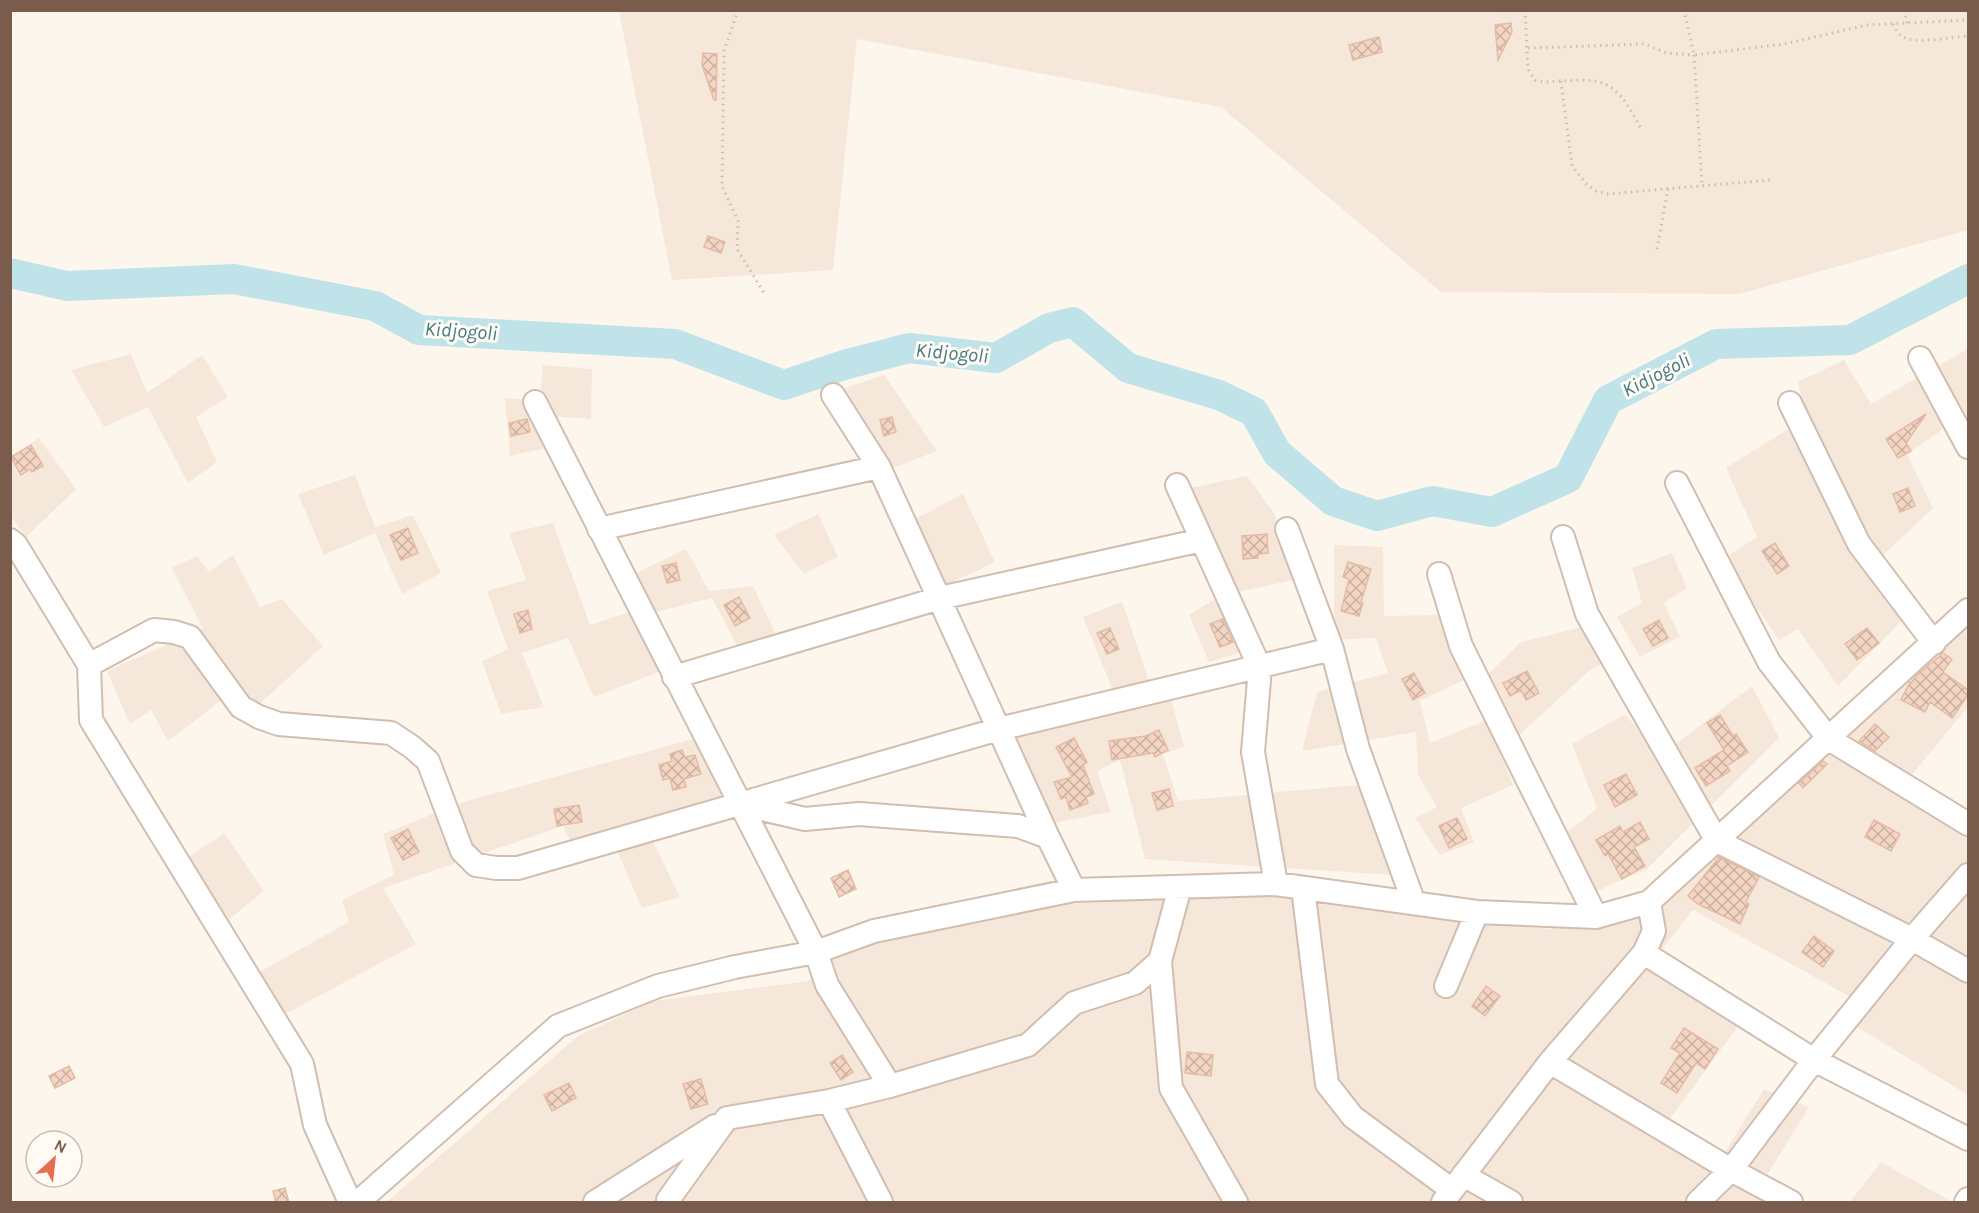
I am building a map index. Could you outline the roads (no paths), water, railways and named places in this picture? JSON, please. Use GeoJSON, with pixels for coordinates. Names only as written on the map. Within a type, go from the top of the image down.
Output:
{"type":"FeatureCollection","features":[{"type":"Feature","properties":{"kind":"street"},"geometry":{"type":"LineString","coordinates":[[1920,358],[1968,447]]}},
{"type":"Feature","properties":{"kind":"street"},"geometry":{"type":"LineString","coordinates":[[832,395],[879,467],[1074,890]]}},
{"type":"Feature","properties":{"kind":"street"},"geometry":{"type":"LineString","coordinates":[[536,402],[738,803],[816,952],[827,985],[890,1086]]}},
{"type":"Feature","properties":{"kind":"street"},"geometry":{"type":"LineString","coordinates":[[1790,403],[1859,544],[1934,643]]}},
{"type":"Feature","properties":{"kind":"street"},"geometry":{"type":"LineString","coordinates":[[599,529],[879,467]]}},
{"type":"Feature","properties":{"kind":"street"},"geometry":{"type":"LineString","coordinates":[[1677,483],[1769,662],[1829,739],[1968,824]]}},
{"type":"Feature","properties":{"kind":"street"},"geometry":{"type":"LineString","coordinates":[[1177,485],[1260,668],[1253,752],[1276,884]]}},
{"type":"Feature","properties":{"kind":"street"},"geometry":{"type":"LineString","coordinates":[[1287,529],[1332,649],[1358,749],[1414,903]]}},
{"type":"Feature","properties":{"kind":"street"},"geometry":{"type":"LineString","coordinates":[[1563,537],[1587,614],[1717,841],[1912,939],[1968,971]]}},
{"type":"Feature","properties":{"kind":"street"},"geometry":{"type":"LineString","coordinates":[[10,540],[16,545],[89,664],[91,720],[302,1064],[315,1125],[350,1203]]}},
{"type":"Feature","properties":{"kind":"street"},"geometry":{"type":"LineString","coordinates":[[674,677],[940,598],[1202,540]]}},
{"type":"Feature","properties":{"kind":"street"},"geometry":{"type":"LineString","coordinates":[[1440,574],[1461,646],[1596,917]]}},
{"type":"Feature","properties":{"kind":"street"},"geometry":{"type":"LineString","coordinates":[[358,1203],[558,1026],[658,986],[735,967],[816,952],[874,931],[1074,890],[1276,884],[1477,912],[1596,917],[1649,903],[1968,610]]}},
{"type":"Feature","properties":{"kind":"street"},"geometry":{"type":"LineString","coordinates":[[89,664],[154,630],[182,633],[190,637],[241,707],[259,717],[279,724],[391,733],[428,760],[462,851],[476,865],[496,868],[518,867],[999,729],[1332,649]]}},
{"type":"Feature","properties":{"kind":"street"},"geometry":{"type":"LineString","coordinates":[[738,803],[806,819],[859,814],[1018,826],[1048,837]]}},
{"type":"Feature","properties":{"kind":"street"},"geometry":{"type":"LineString","coordinates":[[1698,1203],[1731,1170],[1814,1059],[1912,939],[1968,875]]}},
{"type":"Feature","properties":{"kind":"street"},"geometry":{"type":"LineString","coordinates":[[1180,887],[1160,961],[1171,1088],[1236,1203]]}},
{"type":"Feature","properties":{"kind":"street"},"geometry":{"type":"LineString","coordinates":[[1303,888],[1327,1083],[1353,1118],[1453,1189],[1511,1203]]}},
{"type":"Feature","properties":{"kind":"street"},"geometry":{"type":"LineString","coordinates":[[1453,1189],[1550,1062],[1644,953],[1654,931],[1649,903]]}},
{"type":"Feature","properties":{"kind":"street"},"geometry":{"type":"LineString","coordinates":[[1446,986],[1477,912]]}},
{"type":"Feature","properties":{"kind":"street"},"geometry":{"type":"LineString","coordinates":[[1644,953],[1814,1059],[1968,1139]]}},
{"type":"Feature","properties":{"kind":"street"},"geometry":{"type":"LineString","coordinates":[[595,1203],[726,1118],[829,1101],[890,1086],[1028,1045],[1074,1003],[1135,983],[1160,961]]}},
{"type":"Feature","properties":{"kind":"street"},"geometry":{"type":"LineString","coordinates":[[1550,1062],[1731,1170],[1791,1203]]}},
{"type":"Feature","properties":{"kind":"street"},"geometry":{"type":"LineString","coordinates":[[829,1101],[881,1203]]}},
{"type":"Feature","properties":{"kind":"street"},"geometry":{"type":"LineString","coordinates":[[668,1203],[726,1118]]}},
{"type":"Feature","properties":{"kind":"street"},"geometry":{"type":"LineString","coordinates":[[1966,1203],[1968,1199]]}},
{"type":"Feature","properties":{"kind":"waterway","name":"Kidjogoli"},"geometry":{"type":"LineString","coordinates":[[10,273],[67,286],[234,279],[375,306],[419,330],[675,344],[784,385],[844,365],[909,348],[996,358],[1049,328],[1073,322],[1128,368],[1219,395],[1254,412],[1277,453],[1333,501],[1377,516],[1432,501],[1492,512],[1568,478],[1608,400],[1716,344],[1850,340],[1968,279]]}}]}
